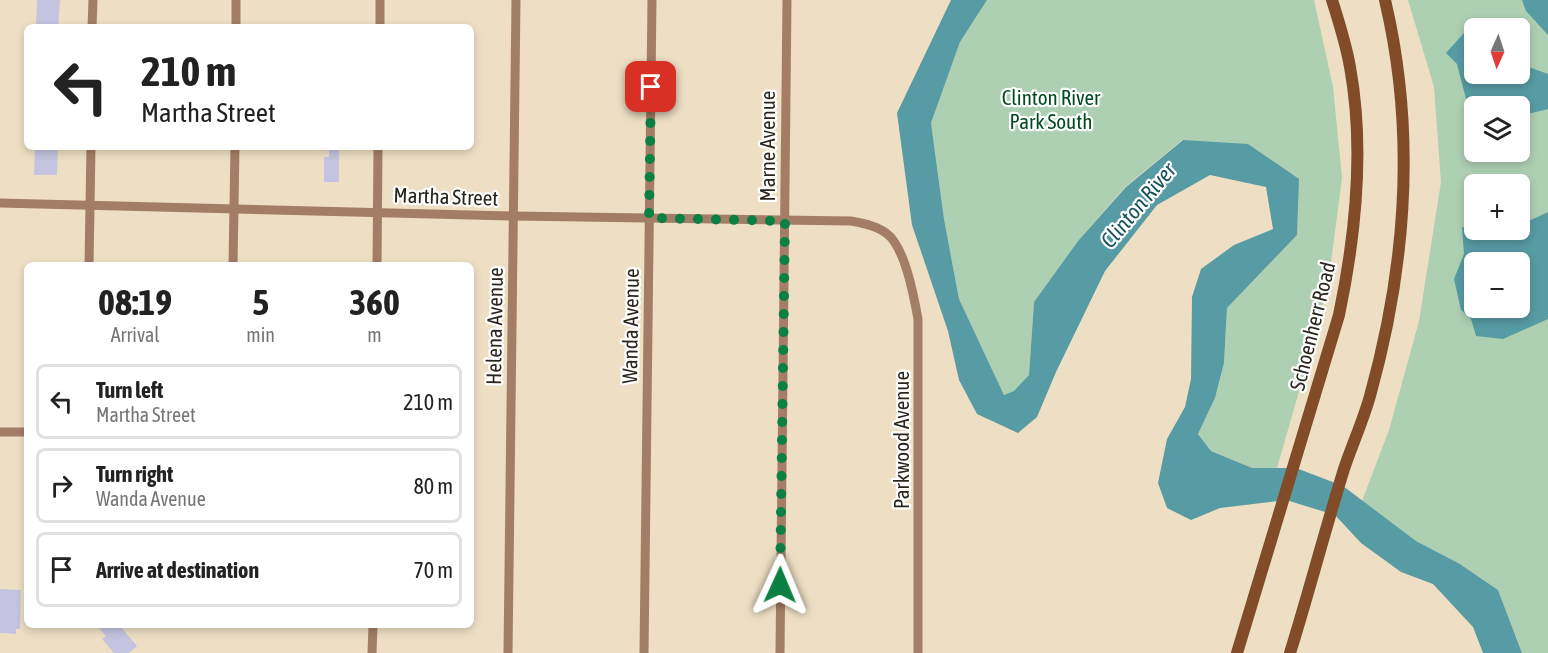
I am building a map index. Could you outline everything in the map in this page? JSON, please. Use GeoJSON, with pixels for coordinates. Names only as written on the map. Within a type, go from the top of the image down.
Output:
{"type":"FeatureCollection","features":[{"type":"Feature","properties":{"kind":"main road","name":"Schoenherr Road"},"geometry":{"type":"LineString","coordinates":[[1237,653],[1339,315],[1349,262],[1356,192],[1357,140],[1348,57],[1332,0]]}},
{"type":"Feature","properties":{"kind":"main road"},"geometry":{"type":"LineString","coordinates":[[1290,653],[1345,469],[1369,398],[1392,305],[1400,247],[1404,181],[1398,69],[1385,0]]}},
{"type":"Feature","properties":{"kind":"street"},"geometry":{"type":"LineString","coordinates":[[92,24],[93,0]]}},
{"type":"Feature","properties":{"kind":"street"},"geometry":{"type":"LineString","coordinates":[[236,0],[236,24]]}},
{"type":"Feature","properties":{"kind":"street"},"geometry":{"type":"LineString","coordinates":[[380,0],[380,24]]}},
{"type":"Feature","properties":{"kind":"street","name":"Helena Avenue"},"geometry":{"type":"LineString","coordinates":[[508,653],[516,0]]}},
{"type":"Feature","properties":{"kind":"street","name":"Wanda Avenue"},"geometry":{"type":"LineString","coordinates":[[644,653],[652,0]]}},
{"type":"Feature","properties":{"kind":"street","name":"Marne Avenue"},"geometry":{"type":"LineString","coordinates":[[780,653],[787,0]]}},
{"type":"Feature","properties":{"kind":"street"},"geometry":{"type":"LineString","coordinates":[[89,262],[91,150]]}},
{"type":"Feature","properties":{"kind":"street"},"geometry":{"type":"LineString","coordinates":[[233,262],[235,150]]}},
{"type":"Feature","properties":{"kind":"street"},"geometry":{"type":"LineString","coordinates":[[377,262],[378,150]]}},
{"type":"Feature","properties":{"kind":"street","name":"Martha Street"},"geometry":{"type":"LineString","coordinates":[[0,203],[513,216],[851,221],[889,234]]}},
{"type":"Feature","properties":{"kind":"street","name":"Parkwood Avenue"},"geometry":{"type":"LineString","coordinates":[[889,234],[906,265],[918,319],[918,653]]}},
{"type":"Feature","properties":{"kind":"street"},"geometry":{"type":"LineString","coordinates":[[0,432],[24,432]]}},
{"type":"Feature","properties":{"kind":"street"},"geometry":{"type":"LineString","coordinates":[[372,653],[373,628]]}},
{"type":"Feature","properties":{"kind":"green space","name":"Clinton River Park South"},"geometry":{"type":"Polygon","coordinates":[[[987,0],[1314,0],[1333,87],[1342,178],[1330,270],[1319,322],[1277,468],[1252,468],[1211,451],[1198,434],[1215,398],[1224,363],[1227,308],[1297,235],[1298,179],[1182,140],[1125,187],[1078,241],[1034,302],[1029,375],[1014,392],[1004,395],[959,299],[944,219],[931,123],[960,42],[987,0]]]}},
{"type":"Feature","properties":{"kind":"green space"},"geometry":{"type":"Polygon","coordinates":[[[1408,0],[1548,0],[1548,653],[1522,653],[1498,590],[1460,564],[1416,541],[1362,501],[1389,430],[1419,321],[1441,182],[1434,87],[1408,0]]]}},
{"type":"Feature","properties":{"kind":"water","name":"Clinton River"},"geometry":{"type":"Polygon","coordinates":[[[951,0],[987,0],[960,42],[931,123],[944,219],[959,299],[1004,395],[1014,391],[1029,375],[1034,302],[1078,241],[1126,187],[1183,140],[1248,144],[1299,179],[1297,235],[1227,308],[1224,363],[1215,398],[1198,434],[1211,451],[1252,468],[1296,468],[1343,486],[1416,541],[1460,564],[1498,590],[1522,653],[1483,653],[1473,627],[1433,584],[1401,572],[1361,543],[1335,515],[1286,500],[1220,508],[1191,520],[1167,508],[1158,483],[1167,439],[1185,407],[1191,379],[1192,297],[1201,269],[1234,245],[1273,229],[1266,187],[1210,175],[1157,205],[1105,271],[1037,417],[1018,433],[977,414],[959,380],[948,331],[912,225],[897,113],[951,0]]]}},
{"type":"Feature","properties":{"kind":"water"},"geometry":{"type":"Polygon","coordinates":[[[1522,0],[1548,0],[1548,35],[1526,11],[1522,0]]]}},
{"type":"Feature","properties":{"kind":"water"},"geometry":{"type":"Polygon","coordinates":[[[1464,33],[1464,84],[1530,84],[1530,67],[1548,74],[1548,109],[1530,114],[1530,96],[1465,96],[1457,64],[1446,53],[1464,33]]]}},
{"type":"Feature","properties":{"kind":"water"},"geometry":{"type":"Polygon","coordinates":[[[1548,212],[1548,319],[1503,339],[1476,336],[1470,318],[1530,318],[1530,252],[1464,252],[1464,254],[1462,227],[1464,227],[1464,240],[1530,240],[1530,220],[1548,212]]]}},
{"type":"Feature","properties":{"kind":"water"},"geometry":{"type":"Polygon","coordinates":[[[1464,254],[1464,313],[1461,310],[1454,279],[1464,254]]]}},
{"type":"Feature","properties":{"kind":"building"},"geometry":{"type":"Polygon","coordinates":[[[37,0],[60,0],[58,24],[36,24],[37,0]]]}},
{"type":"Feature","properties":{"kind":"building"},"geometry":{"type":"Polygon","coordinates":[[[35,150],[58,150],[57,175],[34,175],[35,150]]]}},
{"type":"Feature","properties":{"kind":"building"},"geometry":{"type":"Polygon","coordinates":[[[329,150],[339,150],[339,182],[324,182],[324,157],[329,157],[329,150]]]}},
{"type":"Feature","properties":{"kind":"building"},"geometry":{"type":"Polygon","coordinates":[[[0,589],[21,590],[20,629],[16,629],[16,634],[0,633],[0,589]]]}},
{"type":"Feature","properties":{"kind":"building"},"geometry":{"type":"Polygon","coordinates":[[[99,628],[122,628],[137,646],[129,653],[114,653],[102,639],[106,636],[99,628]]]}},
{"type":"Feature","properties":{"kind":"route"},"geometry":{"type":"LineString","coordinates":[[651,87],[649,218],[785,221],[780,585]]}}]}
